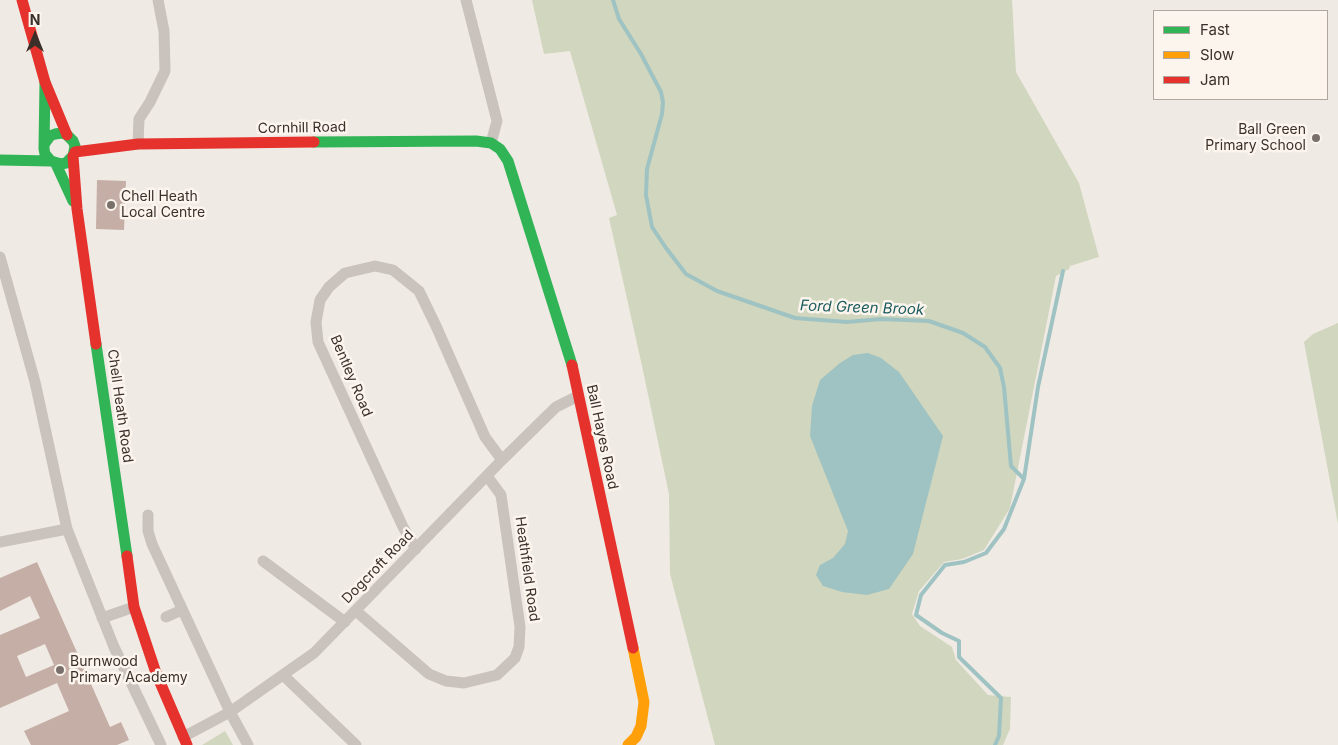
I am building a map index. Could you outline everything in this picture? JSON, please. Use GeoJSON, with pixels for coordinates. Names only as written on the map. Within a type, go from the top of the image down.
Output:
{"type":"FeatureCollection","features":[{"type":"Feature","properties":{"kind":"street","name":"Chell Heath Road"},"geometry":{"type":"LineString","coordinates":[[22,0],[45,82],[72,146],[77,210],[134,606],[156,673],[185,741]]}},
{"type":"Feature","properties":{"kind":"street"},"geometry":{"type":"LineString","coordinates":[[138,144],[139,119],[165,72],[164,31],[158,0]]}},
{"type":"Feature","properties":{"kind":"street"},"geometry":{"type":"LineString","coordinates":[[466,0],[497,121],[491,143]]}},
{"type":"Feature","properties":{"kind":"street","name":"Chell Heath Road"},"geometry":{"type":"LineString","coordinates":[[38,147],[45,82]]}},
{"type":"Feature","properties":{"kind":"street"},"geometry":{"type":"LineString","coordinates":[[62,133],[72,146],[66,163],[0,159],[38,147],[55,134],[62,133]]}},
{"type":"Feature","properties":{"kind":"street","name":"Cornhill Road"},"geometry":{"type":"LineString","coordinates":[[72,146],[113,147],[138,144],[476,141],[491,143]]}},
{"type":"Feature","properties":{"kind":"street","name":"Ball Hayes Road"},"geometry":{"type":"LineString","coordinates":[[491,143],[500,149],[508,161],[574,372],[644,702],[641,726],[636,737],[628,745]]}},
{"type":"Feature","properties":{"kind":"street"},"geometry":{"type":"LineString","coordinates":[[38,147],[53,163]]}},
{"type":"Feature","properties":{"kind":"street","name":"Chell Heath Road"},"geometry":{"type":"LineString","coordinates":[[53,163],[77,210]]}},
{"type":"Feature","properties":{"kind":"street"},"geometry":{"type":"LineString","coordinates":[[0,257],[35,382],[66,529],[114,647],[161,745]]}},
{"type":"Feature","properties":{"kind":"street","name":"Bentley Road"},"geometry":{"type":"LineString","coordinates":[[416,549],[403,527],[318,342],[316,322],[320,300],[329,286],[345,273],[374,266],[394,270],[418,291],[436,326],[484,437],[502,460]]}},
{"type":"Feature","properties":{"kind":"street","name":"Dogcroft Road"},"geometry":{"type":"LineString","coordinates":[[185,741],[314,653],[556,407],[578,396]]}},
{"type":"Feature","properties":{"kind":"street","name":"Heathfield Road"},"geometry":{"type":"LineString","coordinates":[[356,611],[429,674],[446,681],[464,683],[497,675],[515,658],[519,647],[520,627],[501,495],[487,476]]}},
{"type":"Feature","properties":{"kind":"street"},"geometry":{"type":"LineString","coordinates":[[148,514],[148,530],[152,544],[230,712],[248,745]]}},
{"type":"Feature","properties":{"kind":"street"},"geometry":{"type":"LineString","coordinates":[[0,542],[66,529]]}},
{"type":"Feature","properties":{"kind":"street"},"geometry":{"type":"LineString","coordinates":[[263,561],[345,622]]}},
{"type":"Feature","properties":{"kind":"street"},"geometry":{"type":"LineString","coordinates":[[102,618],[134,606]]}},
{"type":"Feature","properties":{"kind":"street"},"geometry":{"type":"LineString","coordinates":[[166,618],[182,610]]}},
{"type":"Feature","properties":{"kind":"street"},"geometry":{"type":"LineString","coordinates":[[283,675],[356,745]]}},
{"type":"Feature","properties":{"kind":"green space"},"geometry":{"type":"Polygon","coordinates":[[[532,0],[1012,0],[1016,72],[1079,183],[1099,257],[1070,266],[1069,269],[1056,276],[1010,508],[984,550],[962,559],[944,562],[919,591],[912,614],[920,626],[952,647],[956,660],[988,695],[1011,697],[1010,729],[1003,745],[715,745],[670,574],[669,494],[609,218],[617,215],[570,51],[544,54],[532,0]]]}},
{"type":"Feature","properties":{"kind":"green space"},"geometry":{"type":"Polygon","coordinates":[[[1338,323],[1338,524],[1304,342],[1313,334],[1338,323]]]}},
{"type":"Feature","properties":{"kind":"green space"},"geometry":{"type":"Polygon","coordinates":[[[225,731],[233,745],[202,745],[225,731]]]}},
{"type":"Feature","properties":{"kind":"water"},"geometry":{"type":"Polygon","coordinates":[[[868,353],[881,358],[899,372],[943,436],[913,554],[889,589],[867,595],[842,592],[823,586],[816,575],[820,565],[833,558],[845,544],[848,531],[810,436],[812,406],[820,380],[853,355],[868,353]]]}},
{"type":"Feature","properties":{"kind":"building","name":"Chell Heath Local Centre"},"geometry":{"type":"Polygon","coordinates":[[[97,180],[126,181],[124,230],[96,229],[97,180]]]}},
{"type":"Feature","properties":{"kind":"building"},"geometry":{"type":"Polygon","coordinates":[[[37,562],[110,727],[121,722],[129,740],[117,745],[31,745],[24,731],[69,711],[57,683],[0,708],[0,635],[40,618],[30,596],[0,611],[0,578],[37,562]],[[45,644],[17,656],[26,677],[54,665],[45,644]]]}},
{"type":"Feature","properties":{"kind":"waterway","name":"Ford Green Brook"},"geometry":{"type":"LineString","coordinates":[[613,0],[619,19],[641,54],[661,92],[663,102],[662,114],[647,169],[646,195],[652,227],[686,274],[717,291],[795,318],[847,322],[881,319],[929,321],[963,333],[985,347],[1000,368],[1004,387],[1011,466],[1024,479],[1004,529],[986,553],[964,562],[945,565],[921,595],[916,615],[942,633],[959,641],[959,657],[1001,698],[999,736],[995,745]]}},
{"type":"Feature","properties":{"kind":"waterway","name":"Ford Green Brook"},"geometry":{"type":"LineString","coordinates":[[1024,479],[1038,387],[1063,271]]}},
{"type":"Feature","properties":{"kind":"traffic: fast"},"geometry":{"type":"LineString","coordinates":[[45,82],[44,149],[45,154],[51,161],[61,164],[66,163],[73,156],[75,146],[67,135],[62,133],[55,134],[50,136],[45,143]]}},
{"type":"Feature","properties":{"kind":"traffic: fast"},"geometry":{"type":"LineString","coordinates":[[314,142],[476,141],[491,143],[500,149],[508,161],[572,365]]}},
{"type":"Feature","properties":{"kind":"traffic: fast"},"geometry":{"type":"LineString","coordinates":[[0,160],[51,161]]}},
{"type":"Feature","properties":{"kind":"traffic: fast"},"geometry":{"type":"LineString","coordinates":[[56,164],[73,201]]}},
{"type":"Feature","properties":{"kind":"traffic: fast"},"geometry":{"type":"LineString","coordinates":[[96,344],[127,556]]}},
{"type":"Feature","properties":{"kind":"traffic: slow"},"geometry":{"type":"LineString","coordinates":[[628,745],[636,737],[641,726],[644,702],[633,648]]}},
{"type":"Feature","properties":{"kind":"traffic: jam"},"geometry":{"type":"LineString","coordinates":[[22,0],[45,82],[67,135]]}},
{"type":"Feature","properties":{"kind":"traffic: jam"},"geometry":{"type":"LineString","coordinates":[[75,152],[138,144],[314,142]]}},
{"type":"Feature","properties":{"kind":"traffic: jam"},"geometry":{"type":"LineString","coordinates":[[73,156],[77,209],[96,344]]}},
{"type":"Feature","properties":{"kind":"traffic: jam"},"geometry":{"type":"LineString","coordinates":[[572,365],[633,648]]}},
{"type":"Feature","properties":{"kind":"traffic: jam"},"geometry":{"type":"LineString","coordinates":[[127,556],[134,607],[156,673],[187,745]]}},
{"type":"Feature","properties":{"kind":"place","name":"Ball Green Primary School"},"geometry":{"type":"Point","coordinates":[1316,138]}},
{"type":"Feature","properties":{"kind":"place","name":"Chell Heath Local Centre"},"geometry":{"type":"Point","coordinates":[111,205]}},
{"type":"Feature","properties":{"kind":"place","name":"Burnwood Primary Academy"},"geometry":{"type":"Point","coordinates":[60,670]}}]}
